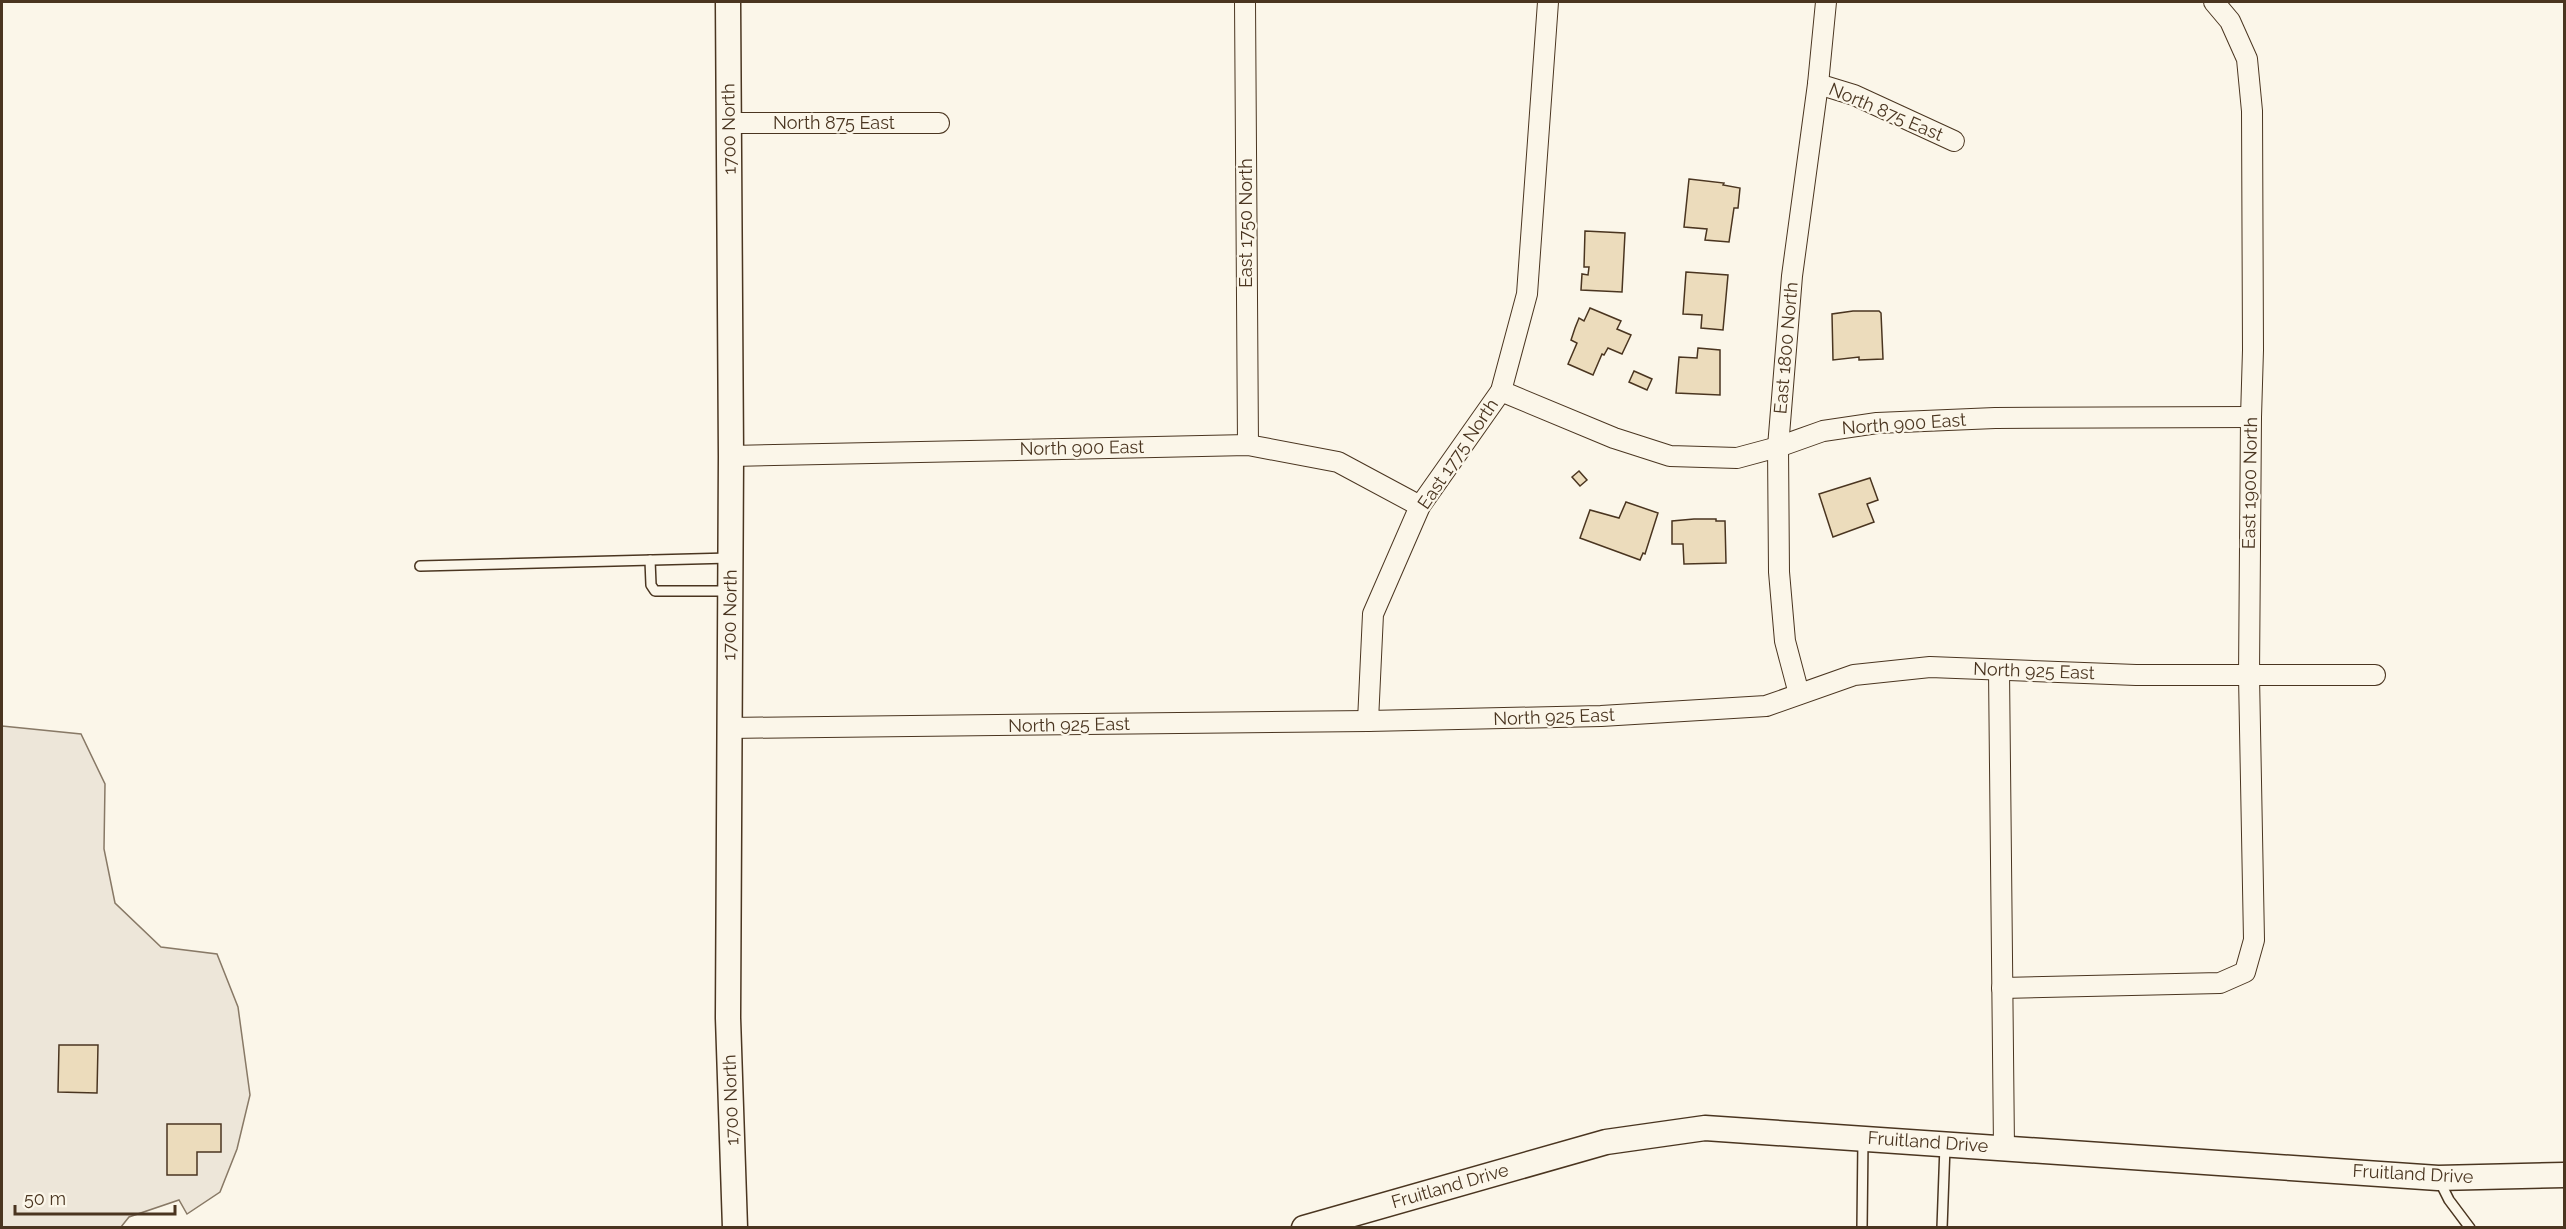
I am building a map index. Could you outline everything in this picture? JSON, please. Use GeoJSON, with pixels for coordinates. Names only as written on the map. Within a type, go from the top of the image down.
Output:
{"type":"FeatureCollection","features":[{"type":"Feature","properties":{"kind":"street","name":"1700 North"},"geometry":{"type":"LineString","coordinates":[[728,2],[731,456],[728,1018],[735,1227]]}},
{"type":"Feature","properties":{"kind":"street","name":"East 1750 North"},"geometry":{"type":"LineString","coordinates":[[1245,2],[1248,445]]}},
{"type":"Feature","properties":{"kind":"street","name":"East 1775 North"},"geometry":{"type":"LineString","coordinates":[[1368,721],[1373,614],[1420,506],[1501,392],[1527,294],[1548,2]]}},
{"type":"Feature","properties":{"kind":"street","name":"East 1800 North"},"geometry":{"type":"LineString","coordinates":[[1799,694],[1785,640],[1780,583],[1778,447],[1792,276],[1818,84],[1826,2]]}},
{"type":"Feature","properties":{"kind":"street","name":"East 1900 North"},"geometry":{"type":"LineString","coordinates":[[2002,988],[2220,983],[2245,972],[2254,940],[2249,676],[2253,350],[2252,111],[2247,59],[2230,21],[2214,2]]}},
{"type":"Feature","properties":{"kind":"street","name":"North 875 East"},"geometry":{"type":"LineString","coordinates":[[1818,84],[1854,95],[1954,141]]}},
{"type":"Feature","properties":{"kind":"street","name":"North 875 East"},"geometry":{"type":"LineString","coordinates":[[729,123],[939,123]]}},
{"type":"Feature","properties":{"kind":"street","name":"North 900 East"},"geometry":{"type":"LineString","coordinates":[[1501,392],[1614,438],[1670,456],[1737,458],[1823,431],[1877,423],[1995,418],[2251,417]]}},
{"type":"Feature","properties":{"kind":"street","name":"North 900 East"},"geometry":{"type":"LineString","coordinates":[[731,456],[1248,445],[1338,462],[1420,506]]}},
{"type":"Feature","properties":{"kind":"street","name":"North 925 East"},"geometry":{"type":"LineString","coordinates":[[728,728],[1601,716],[1766,706],[1854,675],[1930,667],[2136,675],[2375,675]]}},
{"type":"Feature","properties":{"kind":"street"},"geometry":{"type":"LineString","coordinates":[[1999,670],[2004,1148]]}},
{"type":"Feature","properties":{"kind":"street","name":"Fruitland Drive"},"geometry":{"type":"LineString","coordinates":[[1304,1227],[1606,1142],[1705,1128],[2438,1178],[2565,1176]]}},
{"type":"Feature","properties":{"kind":"lane"},"geometry":{"type":"LineString","coordinates":[[420,566],[730,558]]}},
{"type":"Feature","properties":{"kind":"lane"},"geometry":{"type":"LineString","coordinates":[[650,560],[651,585],[656,591],[730,591]]}},
{"type":"Feature","properties":{"kind":"lane"},"geometry":{"type":"LineString","coordinates":[[1862,1227],[1863,1138]]}},
{"type":"Feature","properties":{"kind":"lane"},"geometry":{"type":"LineString","coordinates":[[1942,1227],[1945,1144]]}},
{"type":"Feature","properties":{"kind":"lane"},"geometry":{"type":"LineString","coordinates":[[2438,1178],[2449,1200],[2470,1227]]}},
{"type":"Feature","properties":{"kind":"shaded area"},"geometry":{"type":"Polygon","coordinates":[[[2,726],[81,734],[105,784],[104,849],[115,903],[161,947],[217,954],[238,1007],[250,1095],[237,1149],[220,1192],[187,1214],[179,1200],[129,1217],[121,1227],[2,1227],[2,726]]]}},
{"type":"Feature","properties":{"kind":"building"},"geometry":{"type":"Polygon","coordinates":[[[1689,179],[1724,183],[1723,185],[1740,188],[1738,208],[1734,208],[1729,242],[1705,240],[1707,229],[1684,227],[1689,179]]]}},
{"type":"Feature","properties":{"kind":"building"},"geometry":{"type":"Polygon","coordinates":[[[1585,231],[1625,233],[1622,292],[1581,290],[1582,274],[1588,275],[1589,267],[1584,267],[1585,231]]]}},
{"type":"Feature","properties":{"kind":"building"},"geometry":{"type":"Polygon","coordinates":[[[1686,272],[1728,275],[1723,330],[1701,328],[1702,315],[1683,314],[1686,272]]]}},
{"type":"Feature","properties":{"kind":"building"},"geometry":{"type":"Polygon","coordinates":[[[1590,308],[1621,321],[1617,329],[1631,335],[1622,354],[1608,348],[1604,355],[1602,354],[1593,375],[1568,364],[1577,343],[1571,340],[1575,328],[1579,318],[1584,321],[1590,308]]]}},
{"type":"Feature","properties":{"kind":"building"},"geometry":{"type":"Polygon","coordinates":[[[1879,311],[1881,313],[1883,359],[1859,360],[1859,357],[1833,360],[1832,314],[1879,311]]]}},
{"type":"Feature","properties":{"kind":"building"},"geometry":{"type":"Polygon","coordinates":[[[1698,348],[1720,350],[1720,395],[1676,393],[1679,357],[1697,358],[1698,348]]]}},
{"type":"Feature","properties":{"kind":"building"},"geometry":{"type":"Polygon","coordinates":[[[1634,371],[1652,379],[1647,390],[1629,382],[1634,371]]]}},
{"type":"Feature","properties":{"kind":"building"},"geometry":{"type":"Polygon","coordinates":[[[1579,471],[1587,480],[1580,486],[1572,477],[1579,471]]]}},
{"type":"Feature","properties":{"kind":"building"},"geometry":{"type":"Polygon","coordinates":[[[1870,478],[1878,500],[1867,504],[1874,522],[1833,537],[1819,494],[1870,478]]]}},
{"type":"Feature","properties":{"kind":"building"},"geometry":{"type":"Polygon","coordinates":[[[1626,502],[1658,513],[1645,554],[1643,553],[1640,560],[1580,538],[1590,510],[1619,518],[1626,502]]]}},
{"type":"Feature","properties":{"kind":"building"},"geometry":{"type":"Polygon","coordinates":[[[1694,519],[1725,521],[1726,563],[1684,564],[1683,544],[1672,544],[1672,521],[1694,519]]]}},
{"type":"Feature","properties":{"kind":"building"},"geometry":{"type":"Polygon","coordinates":[[[59,1045],[98,1045],[97,1093],[58,1092],[59,1045]]]}},
{"type":"Feature","properties":{"kind":"building"},"geometry":{"type":"Polygon","coordinates":[[[167,1124],[221,1124],[221,1152],[197,1152],[197,1175],[167,1175],[167,1124]]]}}]}
